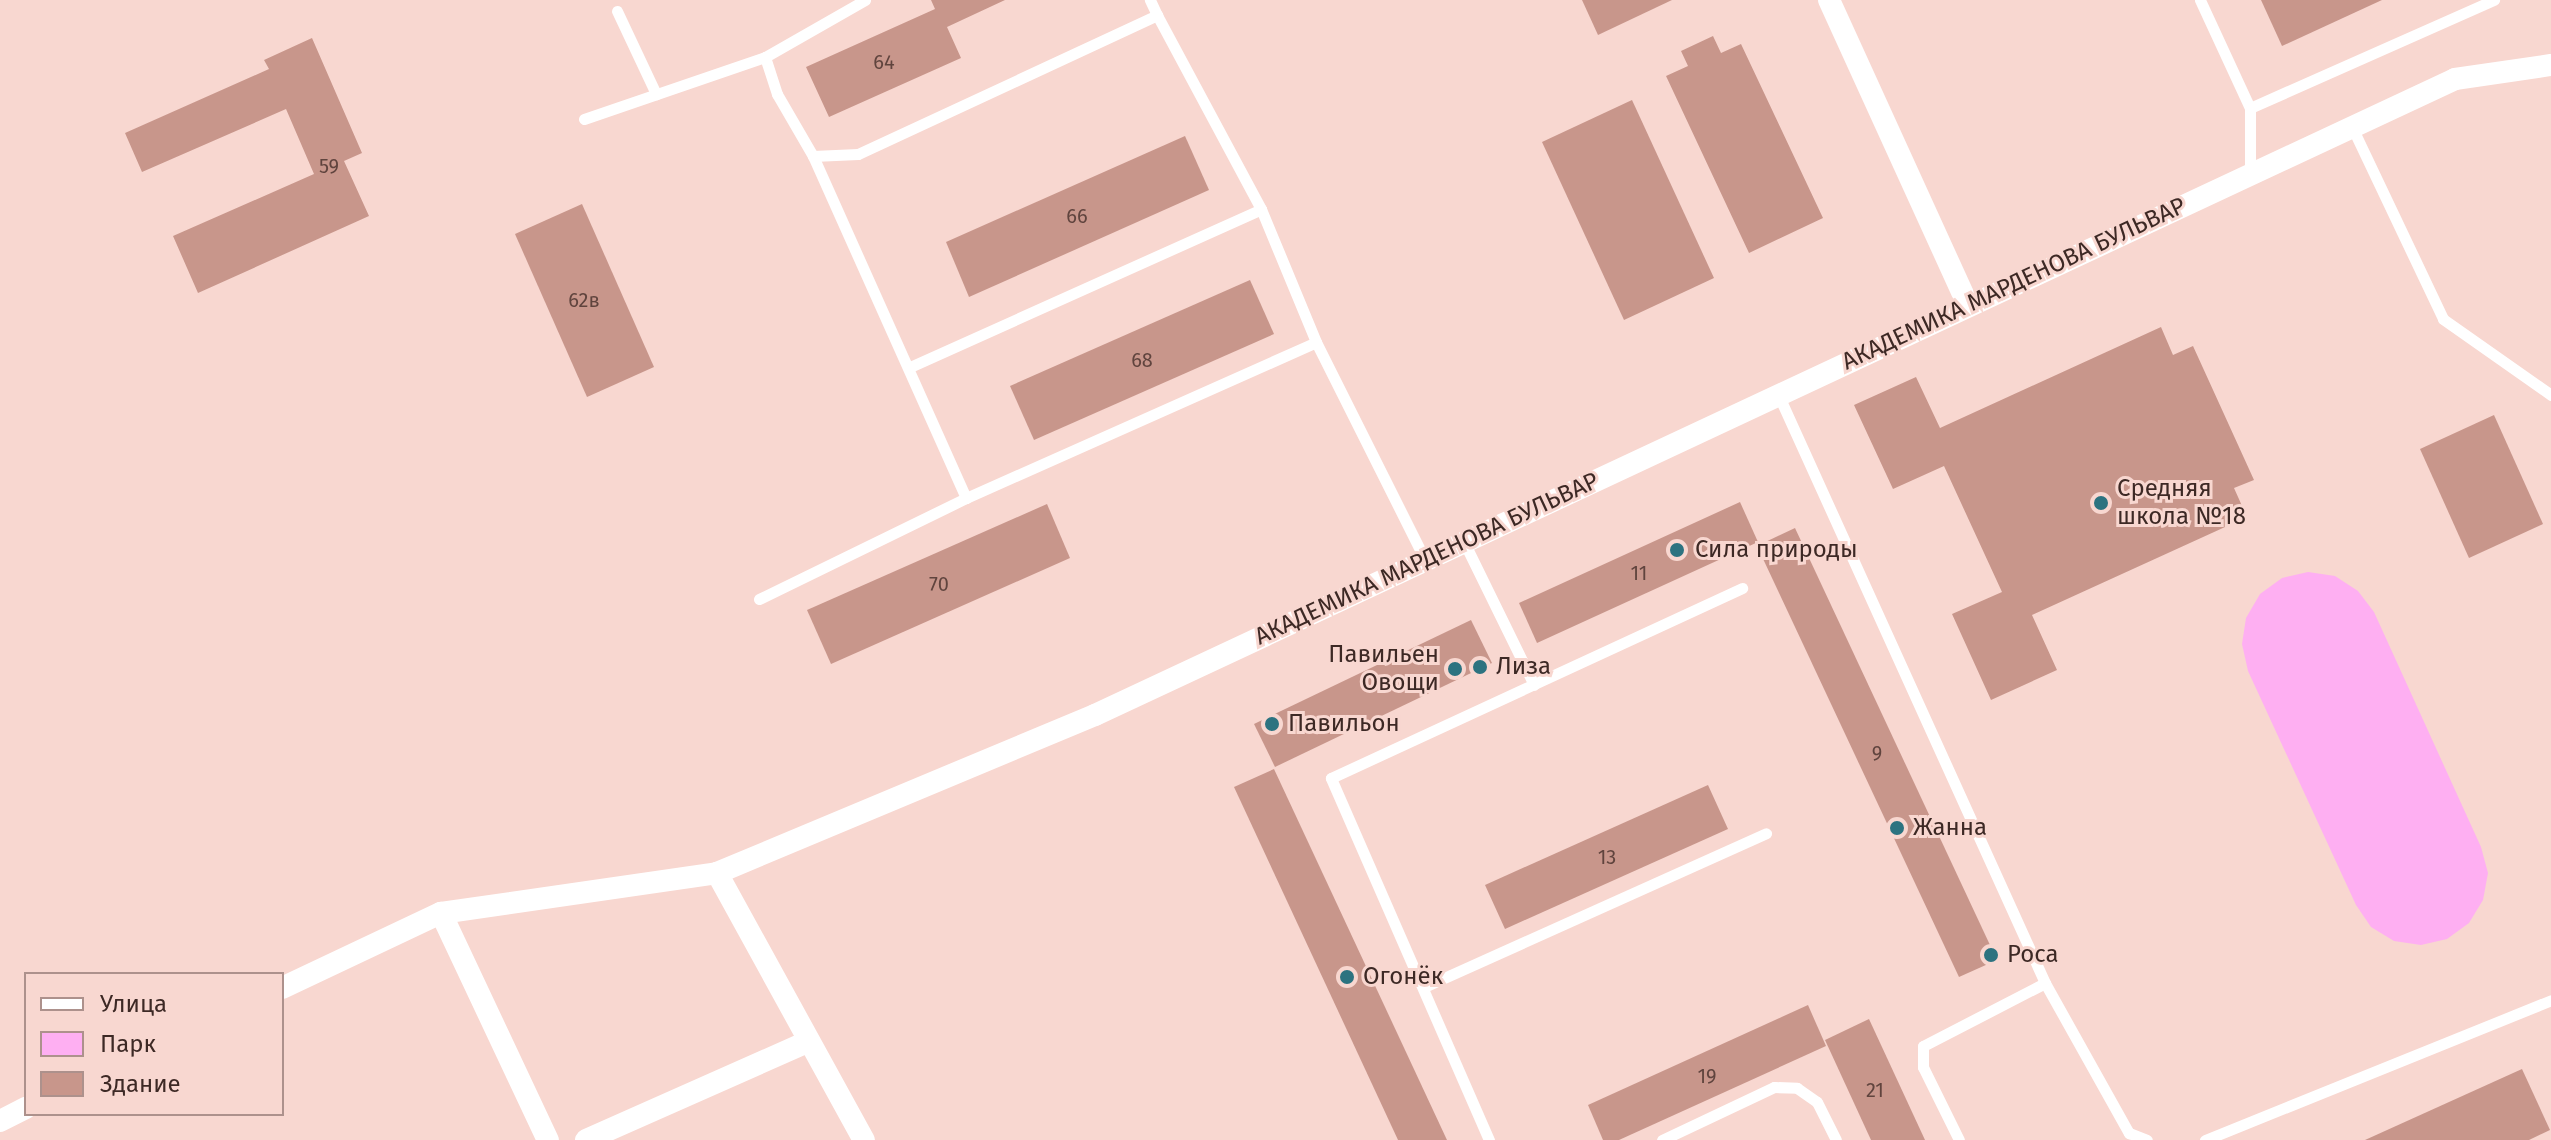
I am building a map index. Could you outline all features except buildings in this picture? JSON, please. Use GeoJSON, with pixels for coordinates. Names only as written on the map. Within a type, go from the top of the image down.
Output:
{"type":"FeatureCollection","features":[{"type":"Feature","properties":{"kind":"street"},"geometry":{"type":"LineString","coordinates":[[1829,0],[1968,305]]}},
{"type":"Feature","properties":{"kind":"street","name":"АКАДЕМИКА МАРДЕНОВА БУЛЬВАР"},"geometry":{"type":"LineString","coordinates":[[284,987],[441,913],[717,873],[1095,715],[2455,79],[2551,65]]}},
{"type":"Feature","properties":{"kind":"street"},"geometry":{"type":"LineString","coordinates":[[717,873],[864,1140]]}},
{"type":"Feature","properties":{"kind":"street"},"geometry":{"type":"LineString","coordinates":[[441,913],[548,1140]]}},
{"type":"Feature","properties":{"kind":"street"},"geometry":{"type":"LineString","coordinates":[[599,1137],[809,1041]]}},
{"type":"Feature","properties":{"kind":"street"},"geometry":{"type":"LineString","coordinates":[[0,1121],[24,1109]]}},
{"type":"Feature","properties":{"kind":"lane"},"geometry":{"type":"LineString","coordinates":[[584,119],[765,57],[865,0]]}},
{"type":"Feature","properties":{"kind":"lane"},"geometry":{"type":"LineString","coordinates":[[1150,0],[1261,209],[1316,342],[1425,560]]}},
{"type":"Feature","properties":{"kind":"lane"},"geometry":{"type":"LineString","coordinates":[[2200,0],[2250,108],[2250,174]]}},
{"type":"Feature","properties":{"kind":"lane"},"geometry":{"type":"LineString","coordinates":[[2250,108],[2494,0]]}},
{"type":"Feature","properties":{"kind":"lane"},"geometry":{"type":"LineString","coordinates":[[617,11],[656,94]]}},
{"type":"Feature","properties":{"kind":"lane"},"geometry":{"type":"LineString","coordinates":[[813,156],[858,154],[1157,15]]}},
{"type":"Feature","properties":{"kind":"lane"},"geometry":{"type":"LineString","coordinates":[[765,57],[777,94],[813,156],[966,498]]}},
{"type":"Feature","properties":{"kind":"lane"},"geometry":{"type":"LineString","coordinates":[[2352,127],[2443,319],[2551,395]]}},
{"type":"Feature","properties":{"kind":"lane"},"geometry":{"type":"LineString","coordinates":[[910,367],[1261,209]]}},
{"type":"Feature","properties":{"kind":"lane"},"geometry":{"type":"LineString","coordinates":[[759,599],[966,498],[1316,342]]}},
{"type":"Feature","properties":{"kind":"lane"},"geometry":{"type":"LineString","coordinates":[[1778,394],[2045,983],[2129,1133],[2147,1140]]}},
{"type":"Feature","properties":{"kind":"lane"},"geometry":{"type":"LineString","coordinates":[[1464,542],[1534,685]]}},
{"type":"Feature","properties":{"kind":"lane"},"geometry":{"type":"LineString","coordinates":[[1489,1140],[1331,778],[1742,588]]}},
{"type":"Feature","properties":{"kind":"lane"},"geometry":{"type":"LineString","coordinates":[[1424,987],[1766,833]]}},
{"type":"Feature","properties":{"kind":"lane"},"geometry":{"type":"LineString","coordinates":[[1959,1140],[1923,1067],[1923,1046],[2045,983]]}},
{"type":"Feature","properties":{"kind":"lane"},"geometry":{"type":"LineString","coordinates":[[2205,1140],[2551,1000]]}},
{"type":"Feature","properties":{"kind":"lane"},"geometry":{"type":"LineString","coordinates":[[1662,1140],[1774,1087],[1797,1088],[1817,1102],[1836,1140]]}},
{"type":"Feature","properties":{"kind":"green space"},"geometry":{"type":"Polygon","coordinates":[[[2308,572],[2335,576],[2358,591],[2374,612],[2481,847],[2488,873],[2483,900],[2469,923],[2447,939],[2421,945],[2394,941],[2371,927],[2356,905],[2248,671],[2242,644],[2246,618],[2260,594],[2282,578],[2308,572]]]}},
{"type":"Feature","properties":{"kind":"place","name":"Средняя школа №18"},"geometry":{"type":"Point","coordinates":[2101,503]}},
{"type":"Feature","properties":{"kind":"place","name":"Сила природы"},"geometry":{"type":"Point","coordinates":[1677,550]}},
{"type":"Feature","properties":{"kind":"place","name":"Лиза"},"geometry":{"type":"Point","coordinates":[1480,667]}},
{"type":"Feature","properties":{"kind":"place","name":"Павильен Овощи"},"geometry":{"type":"Point","coordinates":[1455,669]}},
{"type":"Feature","properties":{"kind":"place","name":"Павильон"},"geometry":{"type":"Point","coordinates":[1272,724]}},
{"type":"Feature","properties":{"kind":"place","name":"Жанна"},"geometry":{"type":"Point","coordinates":[1897,828]}},
{"type":"Feature","properties":{"kind":"place","name":"Роса"},"geometry":{"type":"Point","coordinates":[1991,955]}},
{"type":"Feature","properties":{"kind":"place","name":"Огонёк"},"geometry":{"type":"Point","coordinates":[1347,977]}}]}
